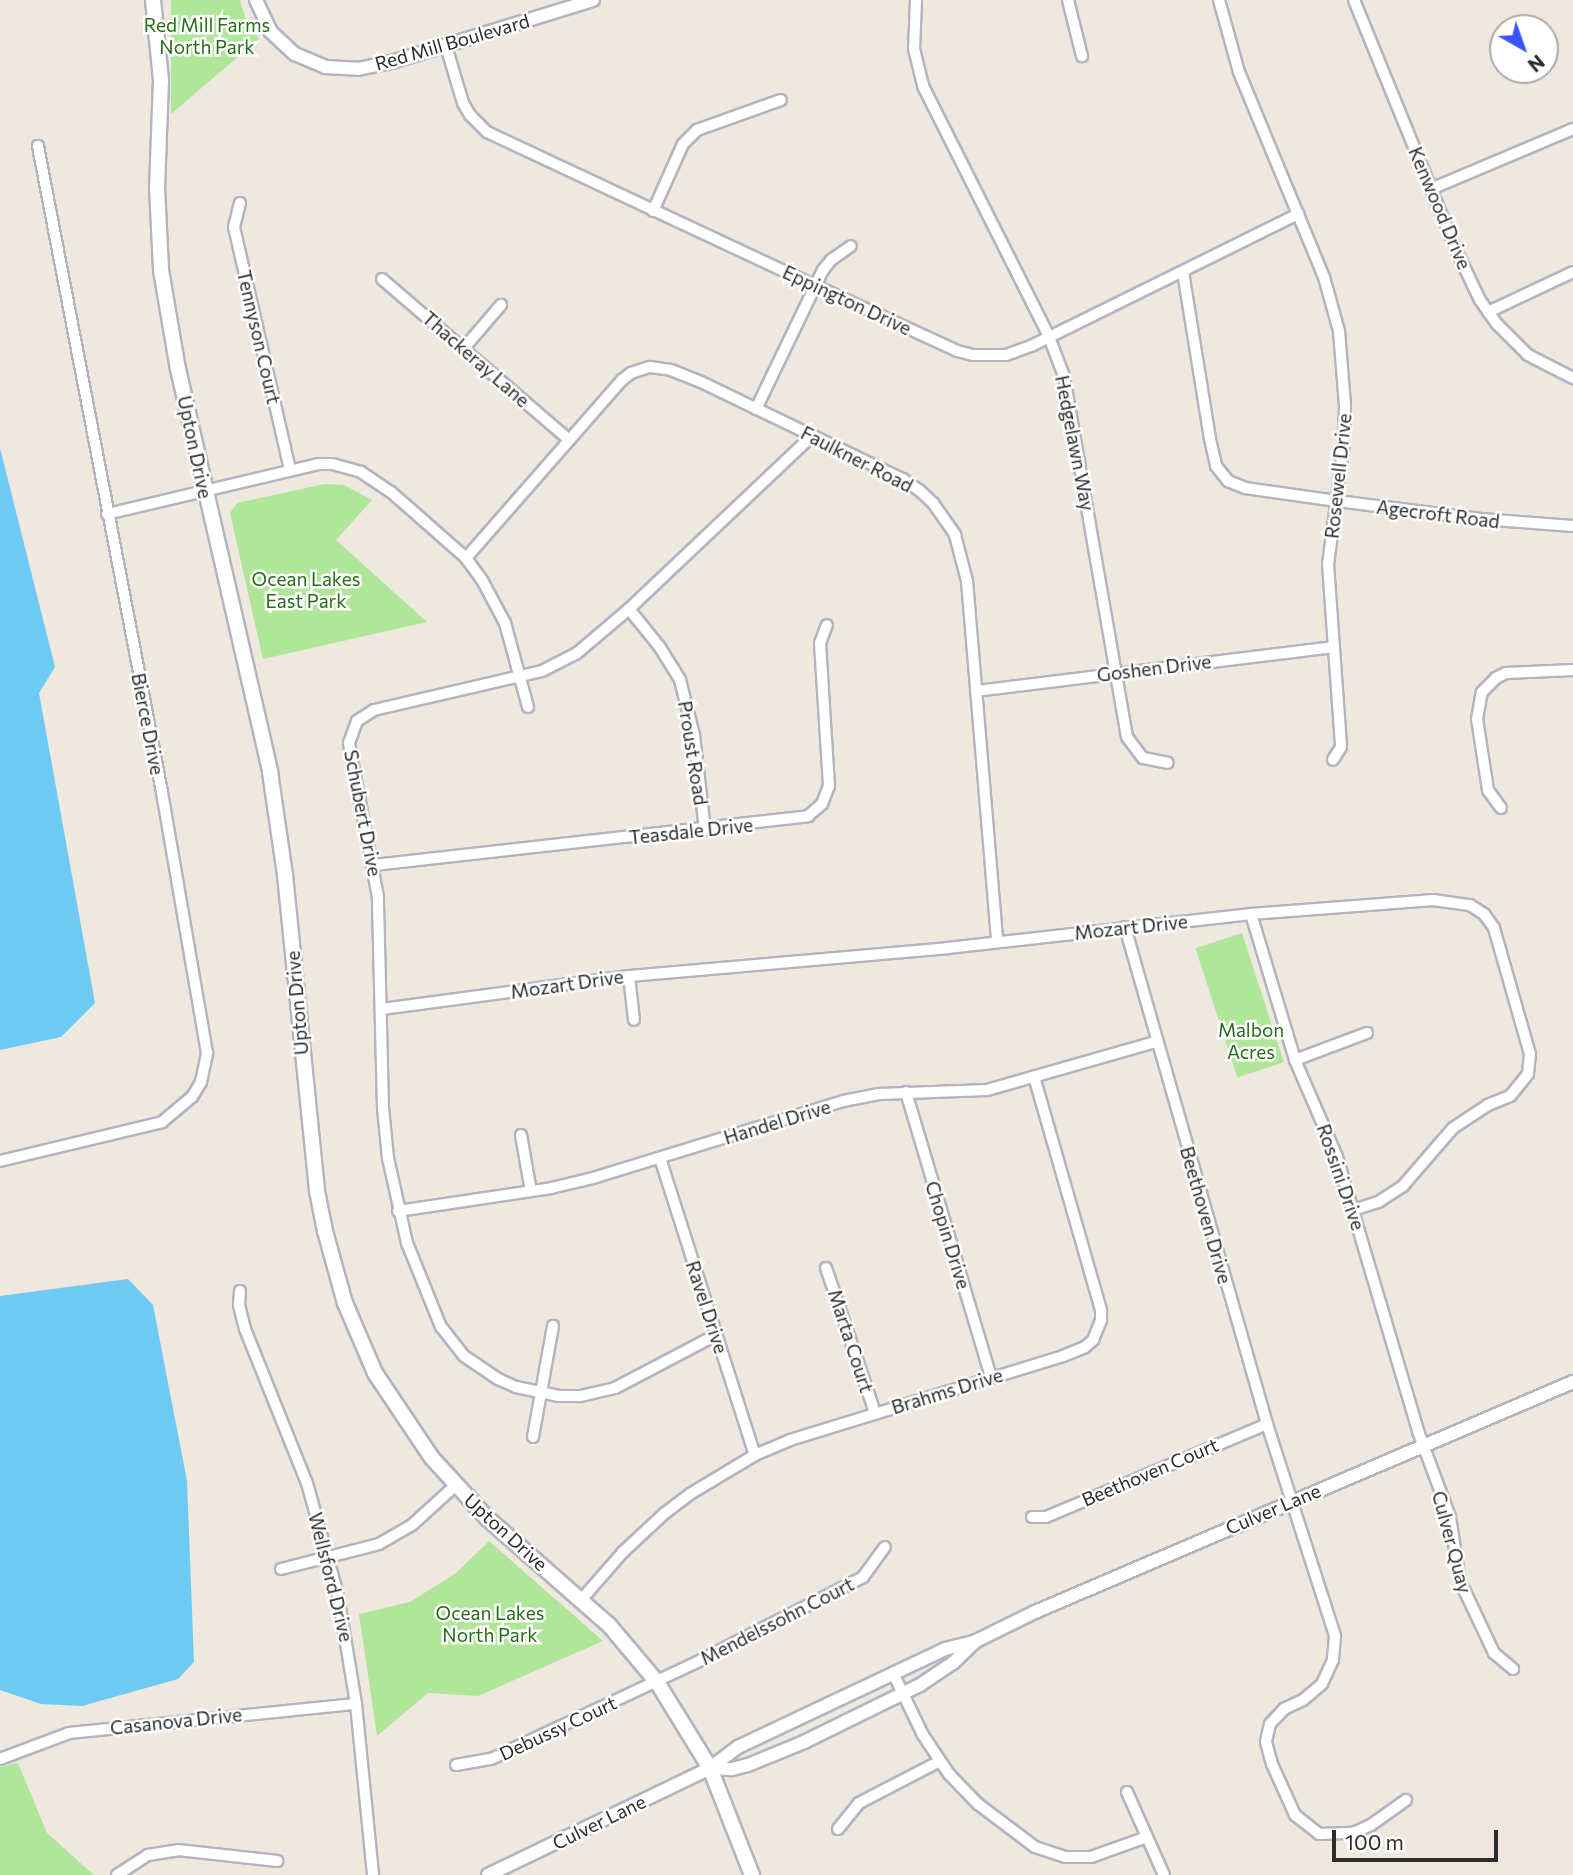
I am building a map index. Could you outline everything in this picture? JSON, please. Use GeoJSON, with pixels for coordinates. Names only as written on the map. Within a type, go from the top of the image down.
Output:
{"type":"FeatureCollection","features":[{"type":"Feature","properties":{"kind":"main road","name":"Upton Drive"},"geometry":{"type":"LineString","coordinates":[[153,0],[161,80],[157,187],[162,270],[178,369],[275,801],[316,1178],[333,1264],[354,1326],[375,1373],[408,1426],[487,1518],[582,1599],[619,1635],[657,1682],[710,1768],[752,1875]]}},
{"type":"Feature","properties":{"kind":"street","name":"Red Mill Boulevard"},"geometry":{"type":"LineString","coordinates":[[256,0],[271,32],[295,54],[326,67],[358,69],[446,46],[593,0]]}},
{"type":"Feature","properties":{"kind":"street","name":"Hedgelawn Way"},"geometry":{"type":"LineString","coordinates":[[916,0],[914,48],[923,86],[1049,338],[1064,376],[1129,743],[1143,758],[1168,764]]}},
{"type":"Feature","properties":{"kind":"street"},"geometry":{"type":"LineString","coordinates":[[1068,0],[1082,56]]}},
{"type":"Feature","properties":{"kind":"street","name":"Rosewell Drive"},"geometry":{"type":"LineString","coordinates":[[1219,0],[1239,72],[1324,277],[1339,331],[1345,406],[1337,501],[1328,564],[1333,647],[1340,702],[1341,747],[1333,760]]}},
{"type":"Feature","properties":{"kind":"street","name":"Kenwood Drive"},"geometry":{"type":"LineString","coordinates":[[1354,0],[1457,252],[1488,312],[1528,355],[1573,378]]}},
{"type":"Feature","properties":{"kind":"street","name":"Eppington Drive"},"geometry":{"type":"LineString","coordinates":[[446,46],[463,103],[470,115],[487,132],[957,351],[973,355],[1006,355],[1049,338],[1298,214]]}},
{"type":"Feature","properties":{"kind":"street"},"geometry":{"type":"LineString","coordinates":[[653,211],[683,144],[697,130],[781,100]]}},
{"type":"Feature","properties":{"kind":"street"},"geometry":{"type":"LineString","coordinates":[[1431,189],[1573,130]]}},
{"type":"Feature","properties":{"kind":"street","name":"Bierce Drive"},"geometry":{"type":"LineString","coordinates":[[0,1161],[162,1122],[192,1097],[205,1068],[207,1039],[38,146]]}},
{"type":"Feature","properties":{"kind":"street","name":"Tennyson Court"},"geometry":{"type":"LineString","coordinates":[[240,203],[234,227],[290,470]]}},
{"type":"Feature","properties":{"kind":"street"},"geometry":{"type":"LineString","coordinates":[[756,409],[831,260],[852,246]]}},
{"type":"Feature","properties":{"kind":"street","name":"Agecroft Road"},"geometry":{"type":"LineString","coordinates":[[1183,272],[1210,439],[1221,474],[1228,481],[1245,488],[1337,501],[1481,519],[1573,526]]}},
{"type":"Feature","properties":{"kind":"street"},"geometry":{"type":"LineString","coordinates":[[1488,312],[1573,272]]}},
{"type":"Feature","properties":{"kind":"street","name":"Thackeray Lane"},"geometry":{"type":"LineString","coordinates":[[382,279],[569,440]]}},
{"type":"Feature","properties":{"kind":"street"},"geometry":{"type":"LineString","coordinates":[[464,348],[501,305]]}},
{"type":"Feature","properties":{"kind":"street","name":"Faulkner Road"},"geometry":{"type":"LineString","coordinates":[[466,558],[622,380],[641,369],[671,370],[903,479],[933,503],[945,518],[954,534],[967,581],[997,942]]}},
{"type":"Feature","properties":{"kind":"street","name":"Schubert Drive"},"geometry":{"type":"LineString","coordinates":[[716,1335],[615,1388],[579,1396],[541,1394],[498,1379],[478,1367],[452,1342],[417,1271],[398,1211],[383,1108],[381,932],[373,865],[349,743],[357,721],[374,710],[542,671],[577,653],[629,609],[813,435]]}},
{"type":"Feature","properties":{"kind":"street"},"geometry":{"type":"LineString","coordinates":[[107,514],[290,470],[332,464],[361,472],[391,492],[466,558],[482,580],[505,623],[528,707]]}},
{"type":"Feature","properties":{"kind":"street","name":"Proust Road"},"geometry":{"type":"LineString","coordinates":[[629,609],[659,646],[680,680],[694,735],[705,830]]}},
{"type":"Feature","properties":{"kind":"street","name":"Teasdale Drive"},"geometry":{"type":"LineString","coordinates":[[373,865],[797,820],[822,804],[830,786],[820,643],[827,625]]}},
{"type":"Feature","properties":{"kind":"street","name":"Goshen Drive"},"geometry":{"type":"LineString","coordinates":[[976,691],[1333,647]]}},
{"type":"Feature","properties":{"kind":"street"},"geometry":{"type":"LineString","coordinates":[[1501,808],[1488,790],[1477,719],[1482,692],[1496,678],[1506,673],[1573,670]]}},
{"type":"Feature","properties":{"kind":"street","name":"Mozart Drive"},"geometry":{"type":"LineString","coordinates":[[382,1009],[629,976],[997,942],[1251,914],[1353,904],[1460,902],[1478,909],[1493,928],[1531,1054],[1528,1074],[1510,1096],[1488,1105],[1452,1128],[1403,1186],[1378,1202],[1353,1210]]}},
{"type":"Feature","properties":{"kind":"street","name":"Rossini Drive"},"geometry":{"type":"LineString","coordinates":[[1251,914],[1295,1060],[1337,1157],[1422,1444]]}},
{"type":"Feature","properties":{"kind":"street","name":"Beethoven Drive"},"geometry":{"type":"LineString","coordinates":[[1125,927],[1290,1502],[1333,1626],[1335,1647],[1322,1684],[1303,1700],[1284,1709],[1270,1724],[1266,1742],[1272,1764],[1296,1815],[1319,1834],[1353,1833],[1371,1825],[1406,1800]]}},
{"type":"Feature","properties":{"kind":"street"},"geometry":{"type":"LineString","coordinates":[[629,976],[634,1020]]}},
{"type":"Feature","properties":{"kind":"street"},"geometry":{"type":"LineString","coordinates":[[1295,1060],[1367,1033]]}},
{"type":"Feature","properties":{"kind":"street","name":"Handel Drive"},"geometry":{"type":"LineString","coordinates":[[398,1211],[531,1191],[593,1178],[833,1104],[906,1092],[967,1092],[1156,1042]]}},
{"type":"Feature","properties":{"kind":"street","name":"Brahms Drive"},"geometry":{"type":"LineString","coordinates":[[582,1599],[623,1552],[665,1513],[690,1494],[755,1455],[790,1440],[1085,1347],[1093,1340],[1101,1320],[1101,1310],[1034,1076]]}},
{"type":"Feature","properties":{"kind":"street","name":"Chopin Drive"},"geometry":{"type":"LineString","coordinates":[[906,1092],[991,1377]]}},
{"type":"Feature","properties":{"kind":"street"},"geometry":{"type":"LineString","coordinates":[[522,1135],[531,1191]]}},
{"type":"Feature","properties":{"kind":"street","name":"Ravel Drive"},"geometry":{"type":"LineString","coordinates":[[660,1158],[755,1455]]}},
{"type":"Feature","properties":{"kind":"street","name":"Marta Court"},"geometry":{"type":"LineString","coordinates":[[827,1268],[875,1413]]}},
{"type":"Feature","properties":{"kind":"street","name":"Wellsford Drive"},"geometry":{"type":"LineString","coordinates":[[240,1291],[239,1305],[244,1329],[295,1450],[341,1608],[356,1704],[373,1875]]}},
{"type":"Feature","properties":{"kind":"street"},"geometry":{"type":"LineString","coordinates":[[533,1437],[553,1326]]}},
{"type":"Feature","properties":{"kind":"street","name":"Culver Lane"},"geometry":{"type":"LineString","coordinates":[[488,1875],[710,1768],[738,1746],[892,1673],[945,1649],[976,1641],[1035,1612],[1422,1444],[1573,1382]]}},
{"type":"Feature","properties":{"kind":"street","name":"Beethoven Court"},"geometry":{"type":"LineString","coordinates":[[1032,1517],[1046,1517],[1267,1424]]}},
{"type":"Feature","properties":{"kind":"street","name":"Culver Quay"},"geometry":{"type":"LineString","coordinates":[[1422,1444],[1450,1517],[1455,1564],[1463,1591],[1494,1653],[1513,1669]]}},
{"type":"Feature","properties":{"kind":"street"},"geometry":{"type":"LineString","coordinates":[[281,1569],[379,1544],[396,1536],[456,1485]]}},
{"type":"Feature","properties":{"kind":"street","name":"Mendelssohn Court"},"geometry":{"type":"LineString","coordinates":[[657,1682],[863,1577],[885,1547]]}},
{"type":"Feature","properties":{"kind":"street","name":"Culver Lane"},"geometry":{"type":"LineString","coordinates":[[710,1768],[732,1769],[748,1765],[902,1695],[953,1663],[976,1641]]}},
{"type":"Feature","properties":{"kind":"street"},"geometry":{"type":"LineString","coordinates":[[892,1673],[940,1761],[965,1792],[1001,1823],[1050,1854],[1091,1857],[1147,1837]]}},
{"type":"Feature","properties":{"kind":"street","name":"Debussy Court"},"geometry":{"type":"LineString","coordinates":[[456,1765],[491,1759],[657,1682]]}},
{"type":"Feature","properties":{"kind":"street","name":"Casanova Drive"},"geometry":{"type":"LineString","coordinates":[[0,1759],[69,1732],[356,1704]]}},
{"type":"Feature","properties":{"kind":"street"},"geometry":{"type":"LineString","coordinates":[[838,1829],[859,1803],[940,1761]]}},
{"type":"Feature","properties":{"kind":"street"},"geometry":{"type":"LineString","coordinates":[[1127,1792],[1164,1875]]}},
{"type":"Feature","properties":{"kind":"street"},"geometry":{"type":"LineString","coordinates":[[117,1875],[148,1856],[178,1850],[278,1861]]}},
{"type":"Feature","properties":{"kind":"green space","name":"Red Mill Farms North Park"},"geometry":{"type":"Polygon","coordinates":[[[171,0],[240,0],[245,17],[259,39],[171,114],[171,0]]]}},
{"type":"Feature","properties":{"kind":"green space","name":"Ocean Lakes East Park"},"geometry":{"type":"Polygon","coordinates":[[[325,484],[344,485],[372,500],[336,540],[427,622],[263,659],[230,513],[237,503],[325,484]]]}},
{"type":"Feature","properties":{"kind":"green space","name":"Malbon Acres"},"geometry":{"type":"Polygon","coordinates":[[[1242,933],[1284,1062],[1237,1077],[1195,948],[1242,933]]]}},
{"type":"Feature","properties":{"kind":"green space","name":"Ocean Lakes North Park"},"geometry":{"type":"Polygon","coordinates":[[[489,1541],[603,1641],[478,1696],[428,1693],[377,1736],[359,1614],[410,1602],[456,1573],[489,1541]]]}},
{"type":"Feature","properties":{"kind":"green space"},"geometry":{"type":"Polygon","coordinates":[[[18,1763],[47,1833],[94,1875],[0,1875],[0,1767],[18,1763]]]}},
{"type":"Feature","properties":{"kind":"water"},"geometry":{"type":"Polygon","coordinates":[[[0,448],[55,667],[39,693],[95,1003],[61,1037],[0,1050],[0,448]]]}},
{"type":"Feature","properties":{"kind":"water"},"geometry":{"type":"Polygon","coordinates":[[[128,1279],[153,1305],[187,1481],[194,1662],[178,1679],[82,1706],[41,1704],[0,1690],[0,1296],[128,1279]]]}}]}
